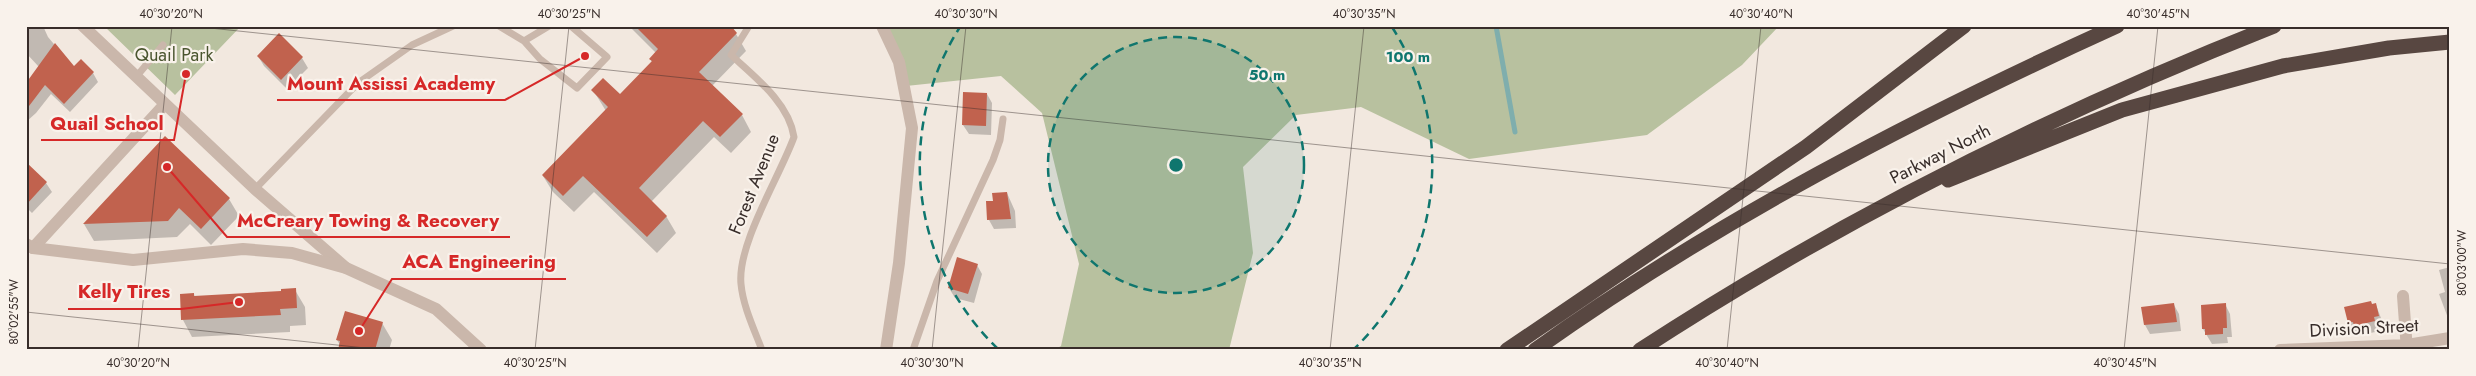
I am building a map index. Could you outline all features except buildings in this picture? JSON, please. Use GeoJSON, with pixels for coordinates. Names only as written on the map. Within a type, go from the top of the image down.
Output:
{"type":"FeatureCollection","features":[{"type":"Feature","properties":{"kind":"highway"},"geometry":{"type":"LineString","coordinates":[[1507,350],[1806,147],[1964,26]]}},
{"type":"Feature","properties":{"kind":"highway"},"geometry":{"type":"LineString","coordinates":[[1534,350],[1596,306],[1766,202],[1900,130],[2008,76],[2117,26]]}},
{"type":"Feature","properties":{"kind":"highway","name":"Parkway North"},"geometry":{"type":"LineString","coordinates":[[1640,350],[1803,248],[1872,210],[2026,132],[2128,86],[2274,26]]}},
{"type":"Feature","properties":{"kind":"highway"},"geometry":{"type":"LineString","coordinates":[[1872,210],[2122,110],[2284,66],[2389,48],[2450,42]]}},
{"type":"Feature","properties":{"kind":"street"},"geometry":{"type":"LineString","coordinates":[[83,26],[255,189],[346,268]]}},
{"type":"Feature","properties":{"kind":"street"},"geometry":{"type":"LineString","coordinates":[[882,26],[900,62],[912,128],[899,263],[886,350]]}},
{"type":"Feature","properties":{"kind":"street"},"geometry":{"type":"LineString","coordinates":[[30,246],[165,104]]}},
{"type":"Feature","properties":{"kind":"street"},"geometry":{"type":"LineString","coordinates":[[30,246],[133,260],[243,249],[292,253],[346,268],[436,309],[481,350]]}},
{"type":"Feature","properties":{"kind":"street"},"geometry":{"type":"LineString","coordinates":[[2404,296],[2407,347]]}},
{"type":"Feature","properties":{"kind":"street","name":"Division Street"},"geometry":{"type":"LineString","coordinates":[[2280,350],[2407,347],[2450,338]]}},
{"type":"Feature","properties":{"kind":"lane"},"geometry":{"type":"LineString","coordinates":[[255,189],[358,83],[412,45],[453,26]]}},
{"type":"Feature","properties":{"kind":"lane"},"geometry":{"type":"LineString","coordinates":[[499,26],[524,41],[540,59],[577,88],[607,57],[571,26]]}},
{"type":"Feature","properties":{"kind":"lane"},"geometry":{"type":"LineString","coordinates":[[524,41],[549,26]]}},
{"type":"Feature","properties":{"kind":"lane","name":"Forest Avenue"},"geometry":{"type":"LineString","coordinates":[[749,26],[732,55],[766,87],[792,125],[794,137],[751,233],[742,269],[741,284],[762,350]]}},
{"type":"Feature","properties":{"kind":"lane"},"geometry":{"type":"LineString","coordinates":[[136,77],[162,46]]}},
{"type":"Feature","properties":{"kind":"lane"},"geometry":{"type":"LineString","coordinates":[[913,350],[936,282],[993,160],[1000,140],[1003,119]]}},
{"type":"Feature","properties":{"kind":"green space","name":"Quail Park"},"geometry":{"type":"Polygon","coordinates":[[[104,26],[241,26],[175,95],[104,26]]]}},
{"type":"Feature","properties":{"kind":"green space"},"geometry":{"type":"Polygon","coordinates":[[[882,26],[1779,26],[1742,65],[1647,135],[1469,159],[1361,107],[1296,115],[1243,167],[1253,253],[1229,350],[1054,350],[1061,346],[1079,264],[1042,113],[1001,76],[906,86],[882,26]]]}},
{"type":"Feature","properties":{"kind":"waterway"},"geometry":{"type":"LineString","coordinates":[[1496,26],[1515,132]]}},
{"type":"Feature","properties":{"kind":"place","name":"Mount Assissi Academy"},"geometry":{"type":"Point","coordinates":[585,56]}},
{"type":"Feature","properties":{"kind":"place","name":"Quail School"},"geometry":{"type":"Point","coordinates":[186,74]}},
{"type":"Feature","properties":{"kind":"place","name":"McCreary Towing & Recovery"},"geometry":{"type":"Point","coordinates":[167,167]}},
{"type":"Feature","properties":{"kind":"place","name":"Kelly Tires"},"geometry":{"type":"Point","coordinates":[239,302]}},
{"type":"Feature","properties":{"kind":"place","name":"ACA Engineering"},"geometry":{"type":"Point","coordinates":[359,331]}}]}
